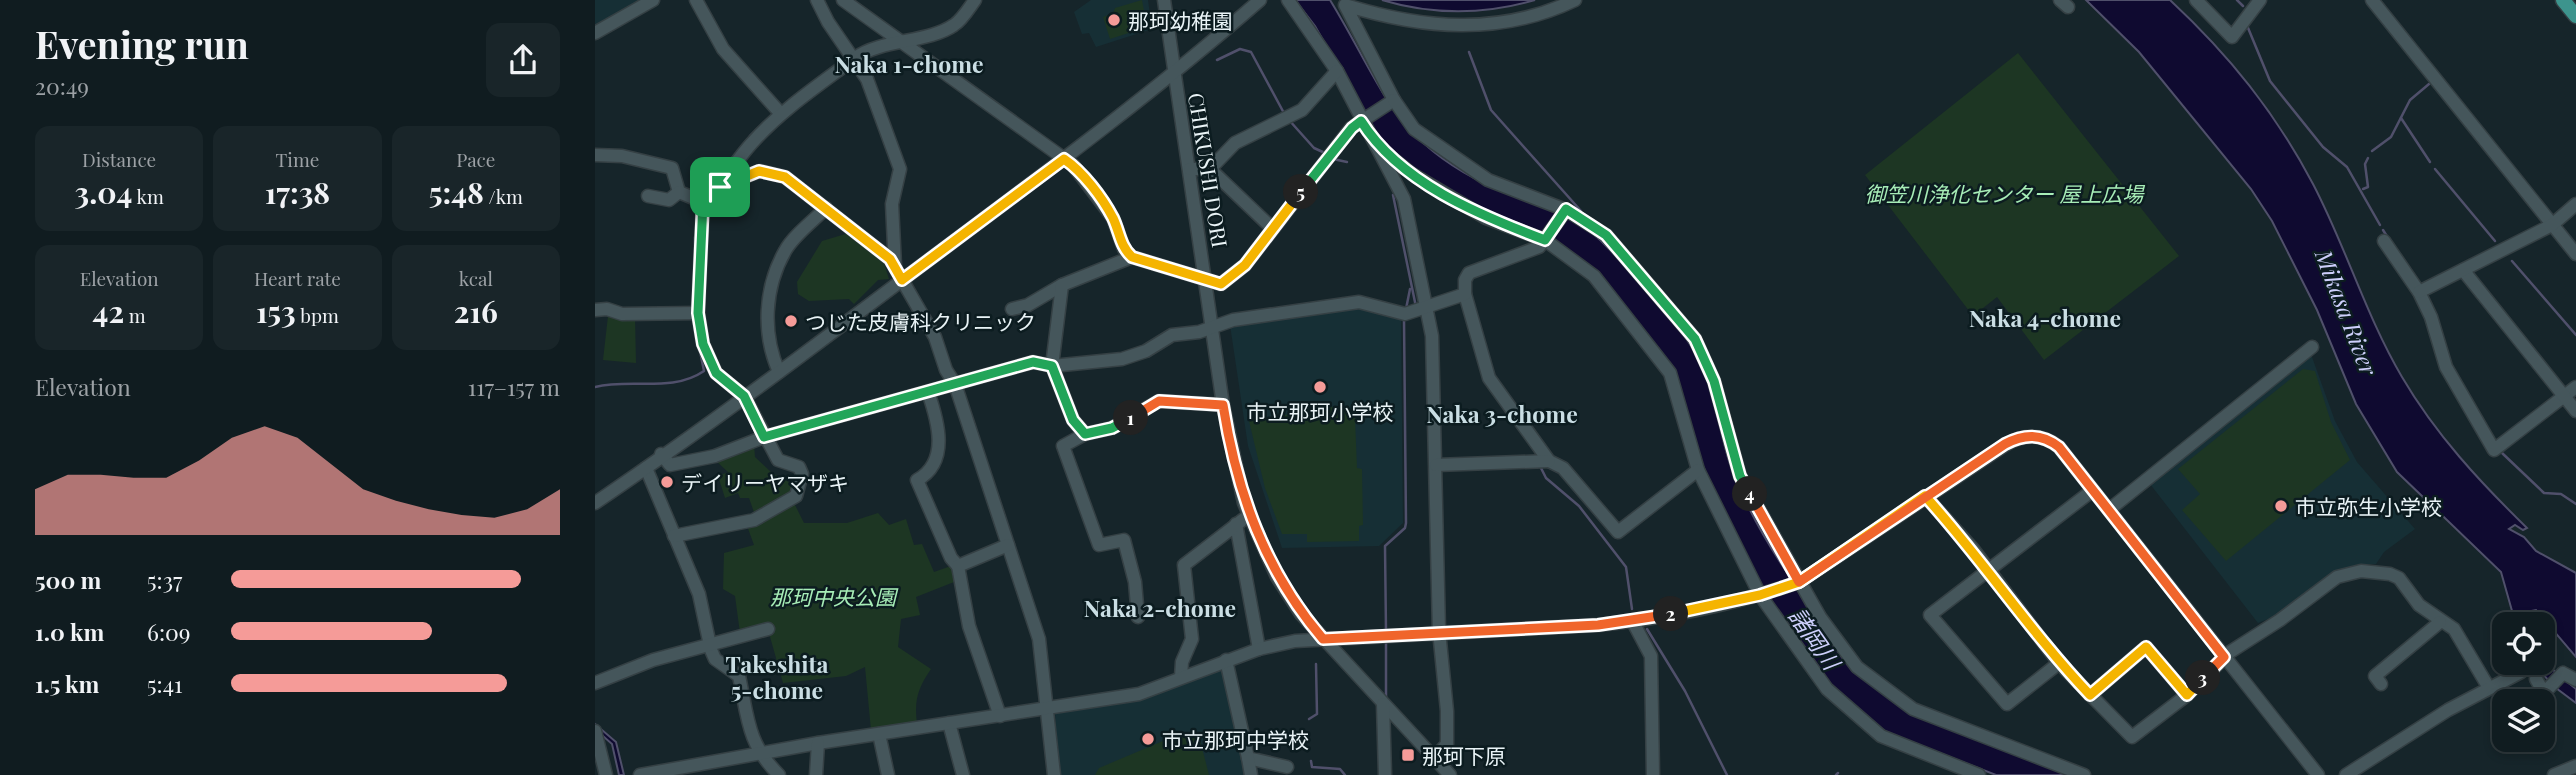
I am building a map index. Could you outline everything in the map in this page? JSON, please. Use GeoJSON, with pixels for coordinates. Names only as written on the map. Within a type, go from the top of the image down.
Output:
{"type":"FeatureCollection","features":[{"type":"Feature","properties":{"kind":"main road"},"geometry":{"type":"LineString","coordinates":[[2563,0],[2576,16]]}},
{"type":"Feature","properties":{"kind":"street"},"geometry":{"type":"LineString","coordinates":[[595,33],[653,0]]}},
{"type":"Feature","properties":{"kind":"street"},"geometry":{"type":"LineString","coordinates":[[696,0],[723,49],[781,114]]}},
{"type":"Feature","properties":{"kind":"street"},"geometry":{"type":"LineString","coordinates":[[817,0],[828,22],[855,58],[877,102],[899,169],[892,204],[895,266]]}},
{"type":"Feature","properties":{"kind":"street"},"geometry":{"type":"LineString","coordinates":[[843,0],[1064,159],[1087,180],[1112,218],[1124,249],[1132,257],[1221,284],[1245,265],[1352,128],[1392,101]]}},
{"type":"Feature","properties":{"kind":"street"},"geometry":{"type":"LineString","coordinates":[[674,536],[754,520],[796,496],[802,474],[799,467],[778,460],[744,396],[716,373],[703,344],[698,313],[703,202],[720,187],[750,145],[781,114],[867,49],[900,43],[954,26],[975,0]]}},
{"type":"Feature","properties":{"kind":"street","name":"CHIKUSHI DORI"},"geometry":{"type":"LineString","coordinates":[[1164,0],[1223,405],[1234,464],[1249,515],[1277,577],[1301,614],[1450,775]]}},
{"type":"Feature","properties":{"kind":"street"},"geometry":{"type":"LineString","coordinates":[[595,503],[779,372],[1064,159],[1174,74],[1260,0]]}},
{"type":"Feature","properties":{"kind":"street"},"geometry":{"type":"LineString","coordinates":[[1288,0],[1337,71],[1404,199],[1427,307],[1432,336],[1439,631],[1447,711],[1447,744],[1434,758]]}},
{"type":"Feature","properties":{"kind":"street"},"geometry":{"type":"LineString","coordinates":[[1575,0],[1554,10],[1503,24],[1479,25],[1431,25],[1390,19],[1345,5],[1392,101],[1414,129],[1488,180],[1566,209],[1606,235],[1695,339],[1714,381],[1740,476],[1820,617],[1857,667],[1913,709],[2084,775]]}},
{"type":"Feature","properties":{"kind":"street"},"geometry":{"type":"LineString","coordinates":[[2196,0],[2232,37],[2260,0]]}},
{"type":"Feature","properties":{"kind":"street"},"geometry":{"type":"LineString","coordinates":[[2372,0],[2576,254]]}},
{"type":"Feature","properties":{"kind":"street"},"geometry":{"type":"LineString","coordinates":[[1210,169],[1235,143],[1301,110],[1337,71]]}},
{"type":"Feature","properties":{"kind":"street"},"geometry":{"type":"LineString","coordinates":[[1377,146],[1412,174],[1486,218],[1545,240],[1594,276],[1670,373],[1698,471],[1760,595],[1827,689],[1881,736],[1970,774]]}},
{"type":"Feature","properties":{"kind":"street"},"geometry":{"type":"LineString","coordinates":[[595,155],[622,156],[672,168],[679,192]]}},
{"type":"Feature","properties":{"kind":"street"},"geometry":{"type":"LineString","coordinates":[[1190,169],[1210,169],[1272,228]]}},
{"type":"Feature","properties":{"kind":"street"},"geometry":{"type":"LineString","coordinates":[[720,187],[759,171],[785,177],[895,266],[935,337],[946,370],[955,384],[1039,639],[1049,708],[1054,775]]}},
{"type":"Feature","properties":{"kind":"street"},"geometry":{"type":"LineString","coordinates":[[679,192],[703,202]]}},
{"type":"Feature","properties":{"kind":"street"},"geometry":{"type":"LineString","coordinates":[[648,196],[669,200],[679,192]]}},
{"type":"Feature","properties":{"kind":"street"},"geometry":{"type":"LineString","coordinates":[[2419,292],[2552,225],[2576,204]]}},
{"type":"Feature","properties":{"kind":"street"},"geometry":{"type":"LineString","coordinates":[[779,372],[773,359],[766,316],[777,271],[785,250],[826,208]]}},
{"type":"Feature","properties":{"kind":"street"},"geometry":{"type":"LineString","coordinates":[[1566,209],[1539,247],[1469,273],[1465,280],[1465,294],[1489,378],[1549,461],[1563,468],[1618,532],[1698,471]]}},
{"type":"Feature","properties":{"kind":"street"},"geometry":{"type":"LineString","coordinates":[[2384,241],[2419,292],[2431,317],[2446,367],[2494,450],[2576,387]]}},
{"type":"Feature","properties":{"kind":"street"},"geometry":{"type":"LineString","coordinates":[[1012,309],[1028,305],[1062,285],[1132,257]]}},
{"type":"Feature","properties":{"kind":"street"},"geometry":{"type":"LineString","coordinates":[[2463,270],[2576,411]]}},
{"type":"Feature","properties":{"kind":"street"},"geometry":{"type":"LineString","coordinates":[[1062,285],[1052,366],[1073,420],[1085,434]]}},
{"type":"Feature","properties":{"kind":"street"},"geometry":{"type":"LineString","coordinates":[[661,454],[670,465],[715,456],[764,437],[1033,362],[1052,366],[1122,359],[1146,351],[1172,335],[1233,320],[1359,302],[1405,314],[1465,294]]}},
{"type":"Feature","properties":{"kind":"street"},"geometry":{"type":"LineString","coordinates":[[595,310],[622,314],[698,313]]}},
{"type":"Feature","properties":{"kind":"street"},"geometry":{"type":"LineString","coordinates":[[2110,509],[2312,347]]}},
{"type":"Feature","properties":{"kind":"street"},"geometry":{"type":"LineString","coordinates":[[928,392],[939,433],[935,464],[930,473],[917,480],[951,558],[958,566],[969,626],[1000,716]]}},
{"type":"Feature","properties":{"kind":"street"},"geometry":{"type":"LineString","coordinates":[[1138,617],[1135,582],[1124,540],[1099,544],[1063,450],[1085,434],[1112,428],[1159,401],[1223,405]]}},
{"type":"Feature","properties":{"kind":"street"},"geometry":{"type":"LineString","coordinates":[[640,775],[818,743],[1139,694],[1226,660],[1295,640],[1633,621],[1760,595],[1799,582],[1925,496],[2015,439],[2033,436],[2043,437],[2059,447],[2318,775]]}},
{"type":"Feature","properties":{"kind":"street"},"geometry":{"type":"LineString","coordinates":[[1436,465],[1549,461]]}},
{"type":"Feature","properties":{"kind":"street"},"geometry":{"type":"LineString","coordinates":[[646,468],[699,594],[716,659],[739,676],[749,732],[758,754],[779,775]]}},
{"type":"Feature","properties":{"kind":"street"},"geometry":{"type":"LineString","coordinates":[[2059,663],[2007,704],[1930,615],[2093,490]]}},
{"type":"Feature","properties":{"kind":"street"},"geometry":{"type":"LineString","coordinates":[[1925,496],[1988,569],[2059,663],[2132,737],[2187,695],[2224,657],[2280,620],[2337,577],[2361,571],[2390,574],[2399,578],[2419,605],[2440,622],[2454,629],[2489,688]]}},
{"type":"Feature","properties":{"kind":"street"},"geometry":{"type":"LineString","coordinates":[[1181,677],[1182,662],[1192,639],[1184,565],[1249,515]]}},
{"type":"Feature","properties":{"kind":"street"},"geometry":{"type":"LineString","coordinates":[[1236,524],[1259,649]]}},
{"type":"Feature","properties":{"kind":"street"},"geometry":{"type":"LineString","coordinates":[[958,566],[1008,545]]}},
{"type":"Feature","properties":{"kind":"street"},"geometry":{"type":"LineString","coordinates":[[1633,621],[1651,656],[1653,775]]}},
{"type":"Feature","properties":{"kind":"street"},"geometry":{"type":"LineString","coordinates":[[2381,684],[2375,676],[2440,622]]}},
{"type":"Feature","properties":{"kind":"street"},"geometry":{"type":"LineString","coordinates":[[595,683],[653,660],[768,629]]}},
{"type":"Feature","properties":{"kind":"street"},"geometry":{"type":"LineString","coordinates":[[2090,695],[2146,647],[2187,695]]}},
{"type":"Feature","properties":{"kind":"street"},"geometry":{"type":"LineString","coordinates":[[1226,660],[1251,775]]}},
{"type":"Feature","properties":{"kind":"street"},"geometry":{"type":"LineString","coordinates":[[2536,679],[2544,692],[2563,673],[2576,680]]}},
{"type":"Feature","properties":{"kind":"street"},"geometry":{"type":"LineString","coordinates":[[2346,775],[2448,710],[2515,675]]}},
{"type":"Feature","properties":{"kind":"street"},"geometry":{"type":"LineString","coordinates":[[1383,704],[1385,775]]}},
{"type":"Feature","properties":{"kind":"street"},"geometry":{"type":"LineString","coordinates":[[949,723],[963,775]]}},
{"type":"Feature","properties":{"kind":"street"},"geometry":{"type":"LineString","coordinates":[[595,731],[606,775]]}},
{"type":"Feature","properties":{"kind":"street"},"geometry":{"type":"LineString","coordinates":[[879,734],[888,775]]}},
{"type":"Feature","properties":{"kind":"street"},"geometry":{"type":"LineString","coordinates":[[817,775],[818,743]]}},
{"type":"Feature","properties":{"kind":"street"},"geometry":{"type":"LineString","coordinates":[[1248,758],[1287,767]]}},
{"type":"Feature","properties":{"kind":"street"},"geometry":{"type":"LineString","coordinates":[[2554,775],[2576,766]]}},
{"type":"Feature","properties":{"kind":"shaded area"},"geometry":{"type":"Polygon","coordinates":[[[595,0],[645,0],[595,28],[595,0]]]}},
{"type":"Feature","properties":{"kind":"shaded area","name":"那珂幼稚園"},"geometry":{"type":"Polygon","coordinates":[[[1091,0],[1148,0],[1152,29],[1096,47],[1089,33],[1082,34],[1074,12],[1091,0]]]}},
{"type":"Feature","properties":{"kind":"shaded area","name":"市立那珂小学校"},"geometry":{"type":"Polygon","coordinates":[[[1359,306],[1401,317],[1403,523],[1379,546],[1282,548],[1248,446],[1230,325],[1359,306]]]}},
{"type":"Feature","properties":{"kind":"shaded area","name":"市立弥生小学校"},"geometry":{"type":"Polygon","coordinates":[[[2306,357],[2312,357],[2335,421],[2357,462],[2415,529],[2384,552],[2376,564],[2360,564],[2335,571],[2273,617],[2258,623],[2150,484],[2306,357]]]}},
{"type":"Feature","properties":{"kind":"shaded area","name":"市立那珂中学校"},"geometry":{"type":"Polygon","coordinates":[[[1224,664],[1246,775],[1059,775],[1055,713],[1224,664]]]}},
{"type":"Feature","properties":{"kind":"green space"},"geometry":{"type":"Polygon","coordinates":[[[1142,0],[1147,27],[1110,39],[1103,17],[1113,13],[1115,8],[1142,0]]]}},
{"type":"Feature","properties":{"kind":"green space","name":"御笠川浄化センター 屋上広場"},"geometry":{"type":"Polygon","coordinates":[[[2018,53],[2179,256],[2044,360],[1997,297],[1973,316],[1865,175],[2018,53]]]}},
{"type":"Feature","properties":{"kind":"green space"},"geometry":{"type":"Polygon","coordinates":[[[849,233],[882,257],[889,279],[878,280],[854,304],[849,299],[809,301],[798,294],[797,282],[822,241],[849,233]]]}},
{"type":"Feature","properties":{"kind":"green space"},"geometry":{"type":"Polygon","coordinates":[[[608,316],[635,317],[636,363],[603,360],[608,316]]]}},
{"type":"Feature","properties":{"kind":"green space"},"geometry":{"type":"Polygon","coordinates":[[[2303,369],[2315,371],[2331,422],[2350,460],[2226,561],[2182,510],[2200,494],[2178,469],[2303,369]]]}},
{"type":"Feature","properties":{"kind":"green space"},"geometry":{"type":"Polygon","coordinates":[[[1337,406],[1355,418],[1357,468],[1362,469],[1363,525],[1359,526],[1359,541],[1307,542],[1307,534],[1282,534],[1265,488],[1249,421],[1337,406]]]}},
{"type":"Feature","properties":{"kind":"green space"},"geometry":{"type":"Polygon","coordinates":[[[754,445],[755,457],[772,473],[789,482],[794,496],[755,515],[749,498],[740,498],[738,493],[725,498],[718,476],[728,472],[715,460],[754,445]]]}},
{"type":"Feature","properties":{"kind":"green space","name":"那珂中央公園"},"geometry":{"type":"Polygon","coordinates":[[[794,503],[804,523],[847,523],[878,513],[889,525],[906,519],[914,545],[922,544],[934,572],[951,566],[954,582],[916,597],[920,615],[901,619],[898,647],[931,669],[918,694],[917,723],[871,730],[865,667],[846,676],[783,683],[767,626],[740,633],[735,596],[723,589],[724,553],[754,545],[746,523],[794,503]]]}},
{"type":"Feature","properties":{"kind":"green space"},"geometry":{"type":"Polygon","coordinates":[[[1198,732],[1209,775],[1095,775],[1099,768],[1170,738],[1198,732]]]}},
{"type":"Feature","properties":{"kind":"water","name":"諸岡川"},"geometry":{"type":"Polygon","coordinates":[[[1295,0],[1330,0],[1392,107],[1409,129],[1430,149],[1456,168],[1488,185],[1553,209],[1581,225],[1611,251],[1657,301],[1689,342],[1703,369],[1713,396],[1730,464],[1740,490],[1766,539],[1812,608],[1875,686],[1897,700],[2077,775],[1996,775],[1888,733],[1865,718],[1821,677],[1769,602],[1701,470],[1673,372],[1659,349],[1589,267],[1538,232],[1473,205],[1422,176],[1383,145],[1315,26],[1295,0]]]}},
{"type":"Feature","properties":{"kind":"water"},"geometry":{"type":"Polygon","coordinates":[[[1382,0],[1535,0],[1478,11],[1439,11],[1382,0]]]}},
{"type":"Feature","properties":{"kind":"water","name":"Mikasa River"},"geometry":{"type":"Polygon","coordinates":[[[2086,0],[2170,0],[2231,63],[2267,109],[2313,184],[2389,354],[2415,398],[2460,457],[2527,528],[2523,530],[2515,525],[2509,529],[2524,537],[2536,551],[2576,573],[2576,657],[2555,632],[2555,612],[2512,612],[2501,572],[2397,472],[2356,404],[2317,310],[2272,221],[2251,189],[2139,52],[2086,0]]]}},
{"type":"Feature","properties":{"kind":"water"},"geometry":{"type":"Polygon","coordinates":[[[2555,672],[2576,689],[2576,703],[2544,675],[2555,675],[2555,672]]]}},
{"type":"Feature","properties":{"kind":"water"},"geometry":{"type":"Polygon","coordinates":[[[595,724],[616,742],[624,775],[619,775],[612,744],[595,729],[595,724]]]}},
{"type":"Feature","properties":{"kind":"waterway"},"geometry":{"type":"LineString","coordinates":[[2237,0],[2243,6]]}},
{"type":"Feature","properties":{"kind":"waterway"},"geometry":{"type":"LineString","coordinates":[[2246,23],[2270,81],[2323,147],[2347,167],[2380,225]]}},
{"type":"Feature","properties":{"kind":"waterway"},"geometry":{"type":"LineString","coordinates":[[1217,60],[1240,49],[1251,52],[1285,115]]}},
{"type":"Feature","properties":{"kind":"waterway"},"geometry":{"type":"LineString","coordinates":[[1469,52],[1491,110],[1581,211]]}},
{"type":"Feature","properties":{"kind":"waterway"},"geometry":{"type":"LineString","coordinates":[[2372,151],[2391,137],[2410,100],[2429,84]]}},
{"type":"Feature","properties":{"kind":"waterway"},"geometry":{"type":"LineString","coordinates":[[2401,118],[2430,162]]}},
{"type":"Feature","properties":{"kind":"waterway"},"geometry":{"type":"LineString","coordinates":[[1289,120],[1314,148],[1325,153]]}},
{"type":"Feature","properties":{"kind":"waterway"},"geometry":{"type":"LineString","coordinates":[[750,136],[766,121]]}},
{"type":"Feature","properties":{"kind":"waterway"},"geometry":{"type":"LineString","coordinates":[[2363,189],[2368,187],[2365,164],[2368,158]]}},
{"type":"Feature","properties":{"kind":"waterway"},"geometry":{"type":"LineString","coordinates":[[1333,159],[1347,162]]}},
{"type":"Feature","properties":{"kind":"waterway"},"geometry":{"type":"LineString","coordinates":[[2435,169],[2495,241]]}},
{"type":"Feature","properties":{"kind":"waterway"},"geometry":{"type":"LineString","coordinates":[[1393,195],[1416,307]]}},
{"type":"Feature","properties":{"kind":"waterway"},"geometry":{"type":"LineString","coordinates":[[2383,230],[2388,238]]}},
{"type":"Feature","properties":{"kind":"waterway"},"geometry":{"type":"LineString","coordinates":[[695,237],[695,251]]}},
{"type":"Feature","properties":{"kind":"waterway"},"geometry":{"type":"LineString","coordinates":[[2512,261],[2576,335]]}},
{"type":"Feature","properties":{"kind":"waterway"},"geometry":{"type":"LineString","coordinates":[[1406,309],[1410,289]]}},
{"type":"Feature","properties":{"kind":"waterway"},"geometry":{"type":"LineString","coordinates":[[1386,632],[1385,546],[1405,528],[1406,523],[1404,319]]}},
{"type":"Feature","properties":{"kind":"waterway"},"geometry":{"type":"LineString","coordinates":[[694,324],[696,338]]}},
{"type":"Feature","properties":{"kind":"waterway"},"geometry":{"type":"LineString","coordinates":[[595,387],[679,382],[692,378],[704,371],[700,351]]}},
{"type":"Feature","properties":{"kind":"waterway"},"geometry":{"type":"LineString","coordinates":[[2502,453],[2544,493],[2561,494],[2576,504]]}},
{"type":"Feature","properties":{"kind":"waterway"},"geometry":{"type":"LineString","coordinates":[[1541,468],[1546,478],[1579,506],[1626,567],[1632,609]]}},
{"type":"Feature","properties":{"kind":"waterway"},"geometry":{"type":"LineString","coordinates":[[1647,629],[1685,691],[1727,775]]}},
{"type":"Feature","properties":{"kind":"waterway"},"geometry":{"type":"LineString","coordinates":[[1386,642],[1386,698]]}},
{"type":"Feature","properties":{"kind":"waterway"},"geometry":{"type":"LineString","coordinates":[[1309,719],[1317,714],[1316,664]]}},
{"type":"Feature","properties":{"kind":"waterway"},"geometry":{"type":"LineString","coordinates":[[1311,761],[1312,767],[1340,769],[1345,775]]}},
{"type":"Feature","properties":{"kind":"place","name":"那珂幼稚園"},"geometry":{"type":"Point","coordinates":[1114,20]}},
{"type":"Feature","properties":{"kind":"place","name":"つじた皮膚科クリニック"},"geometry":{"type":"Point","coordinates":[791,321]}},
{"type":"Feature","properties":{"kind":"place","name":"市立那珂小学校"},"geometry":{"type":"Point","coordinates":[1320,387]}},
{"type":"Feature","properties":{"kind":"place","name":"デイリーヤマザキ"},"geometry":{"type":"Point","coordinates":[667,482]}},
{"type":"Feature","properties":{"kind":"place","name":"市立弥生小学校"},"geometry":{"type":"Point","coordinates":[2281,506]}},
{"type":"Feature","properties":{"kind":"place","name":"市立那珂中学校"},"geometry":{"type":"Point","coordinates":[1148,739]}},
{"type":"Feature","properties":{"kind":"place","name":"那珂下原"},"geometry":{"type":"Point","coordinates":[1408,755]}},
{"type":"Feature","properties":{"kind":"district","name":"Naka 1-chome"},"geometry":{"type":"Point","coordinates":[909,63]}},
{"type":"Feature","properties":{"kind":"district","name":"Naka 4-chome"},"geometry":{"type":"Point","coordinates":[2045,317]}},
{"type":"Feature","properties":{"kind":"district","name":"Naka 3-chome"},"geometry":{"type":"Point","coordinates":[1502,413]}},
{"type":"Feature","properties":{"kind":"district","name":"Naka 2-chome"},"geometry":{"type":"Point","coordinates":[1160,607]}},
{"type":"Feature","properties":{"kind":"district","name":"Takeshita 5-chome"},"geometry":{"type":"Point","coordinates":[777,676]}},
{"type":"Feature","properties":{"kind":"route"},"geometry":{"type":"LineString","coordinates":[[720,187],[703,202],[699,256],[702,286],[698,313],[703,344],[716,373],[744,396],[764,437],[1033,362],[1052,366],[1073,420],[1085,434],[1112,428],[1159,401],[1223,405],[1237,478],[1253,527],[1277,577],[1301,614],[1323,639],[1598,625],[1713,607],[1799,582],[1925,496],[1973,549],[2059,663],[2090,695],[2146,647],[2187,695],[2224,657],[2059,447],[2043,437],[2024,436],[2005,444],[1925,496],[1833,560],[1799,582],[1740,476],[1714,381],[1695,339],[1606,235],[1566,209],[1545,240],[1486,218],[1412,174],[1377,146],[1361,121],[1352,128],[1245,265],[1221,284],[1132,257],[1124,249],[1112,218],[1087,180],[1064,159],[902,280],[890,259],[785,177],[759,171],[720,187]]}}]}
